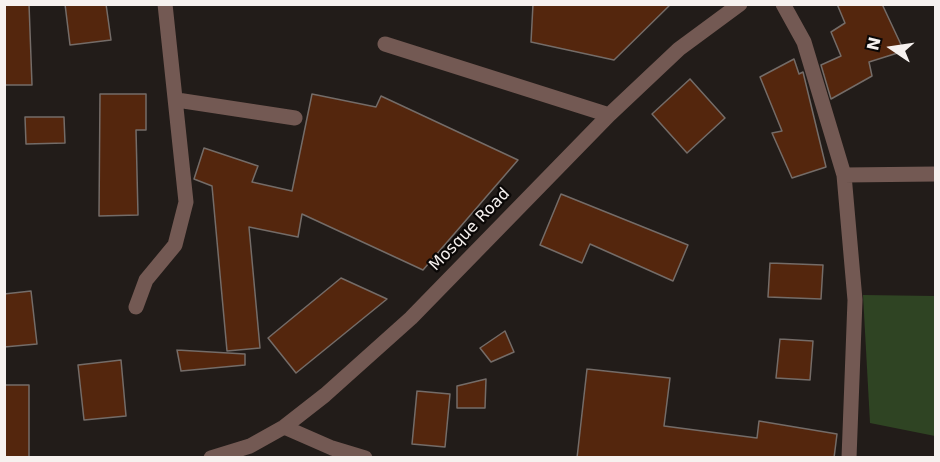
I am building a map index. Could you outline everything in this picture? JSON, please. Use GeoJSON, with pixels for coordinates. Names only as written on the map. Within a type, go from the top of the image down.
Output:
{"type":"FeatureCollection","features":[{"type":"Feature","properties":{"kind":"street"},"geometry":{"type":"LineString","coordinates":[[136,307],[146,280],[176,245],[186,202],[177,100],[165,4]]}},
{"type":"Feature","properties":{"kind":"street","name":"Mosque Road"},"geometry":{"type":"LineString","coordinates":[[211,458],[250,446],[284,427],[325,396],[411,318],[609,115],[679,50],[740,4]]}},
{"type":"Feature","properties":{"kind":"street"},"geometry":{"type":"LineString","coordinates":[[783,4],[804,42],[844,176],[855,300],[849,458]]}},
{"type":"Feature","properties":{"kind":"street"},"geometry":{"type":"LineString","coordinates":[[385,44],[609,115]]}},
{"type":"Feature","properties":{"kind":"street"},"geometry":{"type":"LineString","coordinates":[[177,100],[295,118]]}},
{"type":"Feature","properties":{"kind":"street"},"geometry":{"type":"LineString","coordinates":[[844,176],[936,174]]}},
{"type":"Feature","properties":{"kind":"street"},"geometry":{"type":"LineString","coordinates":[[284,427],[332,448],[365,458]]}},
{"type":"Feature","properties":{"kind":"green space"},"geometry":{"type":"Polygon","coordinates":[[[863,295],[935,296],[935,436],[870,423],[863,295]]]}},
{"type":"Feature","properties":{"kind":"building"},"geometry":{"type":"Polygon","coordinates":[[[4,4],[29,4],[32,85],[4,85],[4,4]]]}},
{"type":"Feature","properties":{"kind":"building"},"geometry":{"type":"Polygon","coordinates":[[[65,4],[106,4],[111,40],[70,45],[65,4]]]}},
{"type":"Feature","properties":{"kind":"building"},"geometry":{"type":"Polygon","coordinates":[[[533,4],[671,4],[614,60],[531,42],[533,4]]]}},
{"type":"Feature","properties":{"kind":"building"},"geometry":{"type":"Polygon","coordinates":[[[837,4],[882,4],[904,51],[869,62],[872,76],[831,99],[821,65],[841,56],[831,32],[845,23],[837,4]]]}},
{"type":"Feature","properties":{"kind":"building"},"geometry":{"type":"Polygon","coordinates":[[[794,59],[799,74],[803,72],[826,167],[792,178],[772,133],[782,131],[760,77],[794,59]]]}},
{"type":"Feature","properties":{"kind":"building"},"geometry":{"type":"Polygon","coordinates":[[[690,79],[725,118],[687,153],[652,114],[690,79]]]}},
{"type":"Feature","properties":{"kind":"building"},"geometry":{"type":"Polygon","coordinates":[[[100,94],[146,94],[146,130],[136,130],[138,215],[99,216],[100,94]]]}},
{"type":"Feature","properties":{"kind":"building"},"geometry":{"type":"Polygon","coordinates":[[[312,94],[376,107],[381,96],[518,160],[423,270],[302,214],[298,237],[249,227],[260,348],[227,351],[212,186],[194,179],[204,148],[258,166],[252,182],[292,191],[312,94]]]}},
{"type":"Feature","properties":{"kind":"building"},"geometry":{"type":"Polygon","coordinates":[[[25,117],[64,117],[65,143],[26,144],[25,117]]]}},
{"type":"Feature","properties":{"kind":"building"},"geometry":{"type":"Polygon","coordinates":[[[561,194],[688,245],[673,281],[590,244],[582,263],[540,245],[561,194]]]}},
{"type":"Feature","properties":{"kind":"building"},"geometry":{"type":"Polygon","coordinates":[[[770,263],[823,265],[821,299],[768,297],[770,263]]]}},
{"type":"Feature","properties":{"kind":"building"},"geometry":{"type":"Polygon","coordinates":[[[341,278],[387,299],[296,373],[268,338],[341,278]]]}},
{"type":"Feature","properties":{"kind":"building"},"geometry":{"type":"Polygon","coordinates":[[[31,291],[37,344],[4,347],[4,294],[31,291]]]}},
{"type":"Feature","properties":{"kind":"building"},"geometry":{"type":"Polygon","coordinates":[[[505,331],[514,352],[491,362],[480,348],[505,331]]]}},
{"type":"Feature","properties":{"kind":"building"},"geometry":{"type":"Polygon","coordinates":[[[780,339],[813,341],[810,380],[776,378],[780,339]]]}},
{"type":"Feature","properties":{"kind":"building"},"geometry":{"type":"Polygon","coordinates":[[[177,350],[245,354],[245,365],[181,371],[177,350]]]}},
{"type":"Feature","properties":{"kind":"building"},"geometry":{"type":"Polygon","coordinates":[[[121,360],[126,416],[84,420],[78,365],[121,360]]]}},
{"type":"Feature","properties":{"kind":"building"},"geometry":{"type":"Polygon","coordinates":[[[587,369],[670,378],[664,426],[757,438],[759,421],[837,434],[834,458],[577,458],[587,369]]]}},
{"type":"Feature","properties":{"kind":"building"},"geometry":{"type":"Polygon","coordinates":[[[486,379],[485,408],[457,408],[457,386],[486,379]]]}},
{"type":"Feature","properties":{"kind":"building"},"geometry":{"type":"Polygon","coordinates":[[[4,385],[29,385],[29,458],[4,458],[4,385]]]}},
{"type":"Feature","properties":{"kind":"building"},"geometry":{"type":"Polygon","coordinates":[[[417,391],[450,394],[445,447],[412,444],[417,391]]]}}]}
